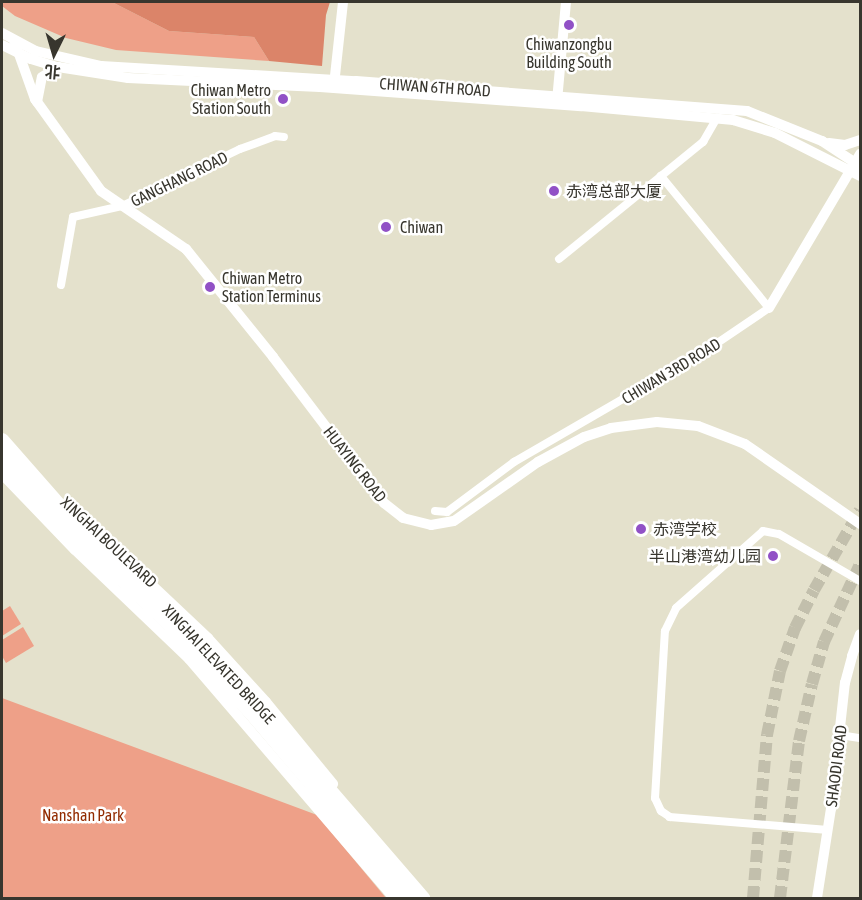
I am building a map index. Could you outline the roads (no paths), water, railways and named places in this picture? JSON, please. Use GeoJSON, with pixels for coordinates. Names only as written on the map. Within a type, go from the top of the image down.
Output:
{"type":"FeatureCollection","features":[{"type":"Feature","properties":{"kind":"main road","name":"XINGHAI ELEVATED BRIDGE"},"geometry":{"type":"LineString","coordinates":[[2,440],[61,507],[209,650],[425,898]]}},
{"type":"Feature","properties":{"kind":"main road","name":"XINGHAI ELEVATED BRIDGE"},"geometry":{"type":"LineString","coordinates":[[2,458],[55,517],[190,646],[251,713],[408,898]]}},
{"type":"Feature","properties":{"kind":"street"},"geometry":{"type":"LineString","coordinates":[[334,84],[343,2]]}},
{"type":"Feature","properties":{"kind":"street"},"geometry":{"type":"LineString","coordinates":[[557,100],[566,2]]}},
{"type":"Feature","properties":{"kind":"street","name":"CHIWAN 6TH ROAD"},"geometry":{"type":"LineString","coordinates":[[2,33],[46,54],[101,66],[557,100],[747,111],[822,141],[858,166]]}},
{"type":"Feature","properties":{"kind":"street","name":"HUAYING ROAD"},"geometry":{"type":"LineString","coordinates":[[14,40],[37,103],[101,191],[186,249],[273,357],[384,503],[403,518],[420,524],[443,525],[454,521],[538,462],[584,437],[611,428],[657,422],[698,426],[745,444],[861,524]]}},
{"type":"Feature","properties":{"kind":"street","name":"CHIWAN 6TH ROAD"},"geometry":{"type":"LineString","coordinates":[[2,45],[18,54],[58,67],[128,78],[334,84]]}},
{"type":"Feature","properties":{"kind":"street"},"geometry":{"type":"LineString","coordinates":[[37,103],[42,77],[58,67]]}},
{"type":"Feature","properties":{"kind":"street","name":"CHIWAN 6TH ROAD"},"geometry":{"type":"LineString","coordinates":[[557,100],[717,118],[749,124],[858,166]]}},
{"type":"Feature","properties":{"kind":"street"},"geometry":{"type":"LineString","coordinates":[[559,259],[704,142],[717,118]]}},
{"type":"Feature","properties":{"kind":"street","name":"GANGHANG ROAD"},"geometry":{"type":"LineString","coordinates":[[61,285],[73,217],[122,206],[240,149],[275,136],[284,137]]}},
{"type":"Feature","properties":{"kind":"street"},"geometry":{"type":"LineString","coordinates":[[822,141],[845,145],[861,140]]}},
{"type":"Feature","properties":{"kind":"street","name":"CHIWAN 3RD ROAD"},"geometry":{"type":"LineString","coordinates":[[435,511],[447,512],[514,462],[704,352],[769,308],[858,166]]}},
{"type":"Feature","properties":{"kind":"street"},"geometry":{"type":"LineString","coordinates":[[661,176],[769,308]]}},
{"type":"Feature","properties":{"kind":"street","name":"XINGHAI BOULEVARD"},"geometry":{"type":"LineString","coordinates":[[2,432],[40,477],[168,598],[239,671],[425,898]]}},
{"type":"Feature","properties":{"kind":"street","name":"XINGHAI BOULEVARD"},"geometry":{"type":"LineString","coordinates":[[2,474],[75,550],[189,659],[394,898]]}},
{"type":"Feature","properties":{"kind":"street"},"geometry":{"type":"LineString","coordinates":[[828,830],[670,817],[661,811],[655,798],[665,631],[676,608],[763,531],[773,532],[787,538],[861,581]]}},
{"type":"Feature","properties":{"kind":"street","name":"SHAODI ROAD"},"geometry":{"type":"LineString","coordinates":[[817,898],[848,670],[861,634]]}},
{"type":"Feature","properties":{"kind":"street"},"geometry":{"type":"LineString","coordinates":[[840,735],[861,738]]}},
{"type":"Feature","properties":{"kind":"tunnel"},"geometry":{"type":"LineString","coordinates":[[753,898],[767,735],[780,671],[795,628],[860,510]]}},
{"type":"Feature","properties":{"kind":"tunnel"},"geometry":{"type":"LineString","coordinates":[[780,898],[799,741],[812,684],[824,642],[860,564]]}},
{"type":"Feature","properties":{"kind":"place","name":"Chiwanzongbu Building South"},"geometry":{"type":"Point","coordinates":[569,25]}},
{"type":"Feature","properties":{"kind":"place","name":"Chiwan Metro Station South"},"geometry":{"type":"Point","coordinates":[283,99]}},
{"type":"Feature","properties":{"kind":"place","name":"赤湾总部大厦"},"geometry":{"type":"Point","coordinates":[554,191]}},
{"type":"Feature","properties":{"kind":"place","name":"Chiwan"},"geometry":{"type":"Point","coordinates":[386,227]}},
{"type":"Feature","properties":{"kind":"place","name":"Chiwan Metro Station Terminus"},"geometry":{"type":"Point","coordinates":[210,287]}},
{"type":"Feature","properties":{"kind":"place","name":"赤湾学校"},"geometry":{"type":"Point","coordinates":[641,529]}},
{"type":"Feature","properties":{"kind":"place","name":"半山港湾幼儿园"},"geometry":{"type":"Point","coordinates":[773,556]}},
{"type":"Feature","properties":{"kind":"park label","name":"Nanshan Park"},"geometry":{"type":"Point","coordinates":[83,815]}}]}
